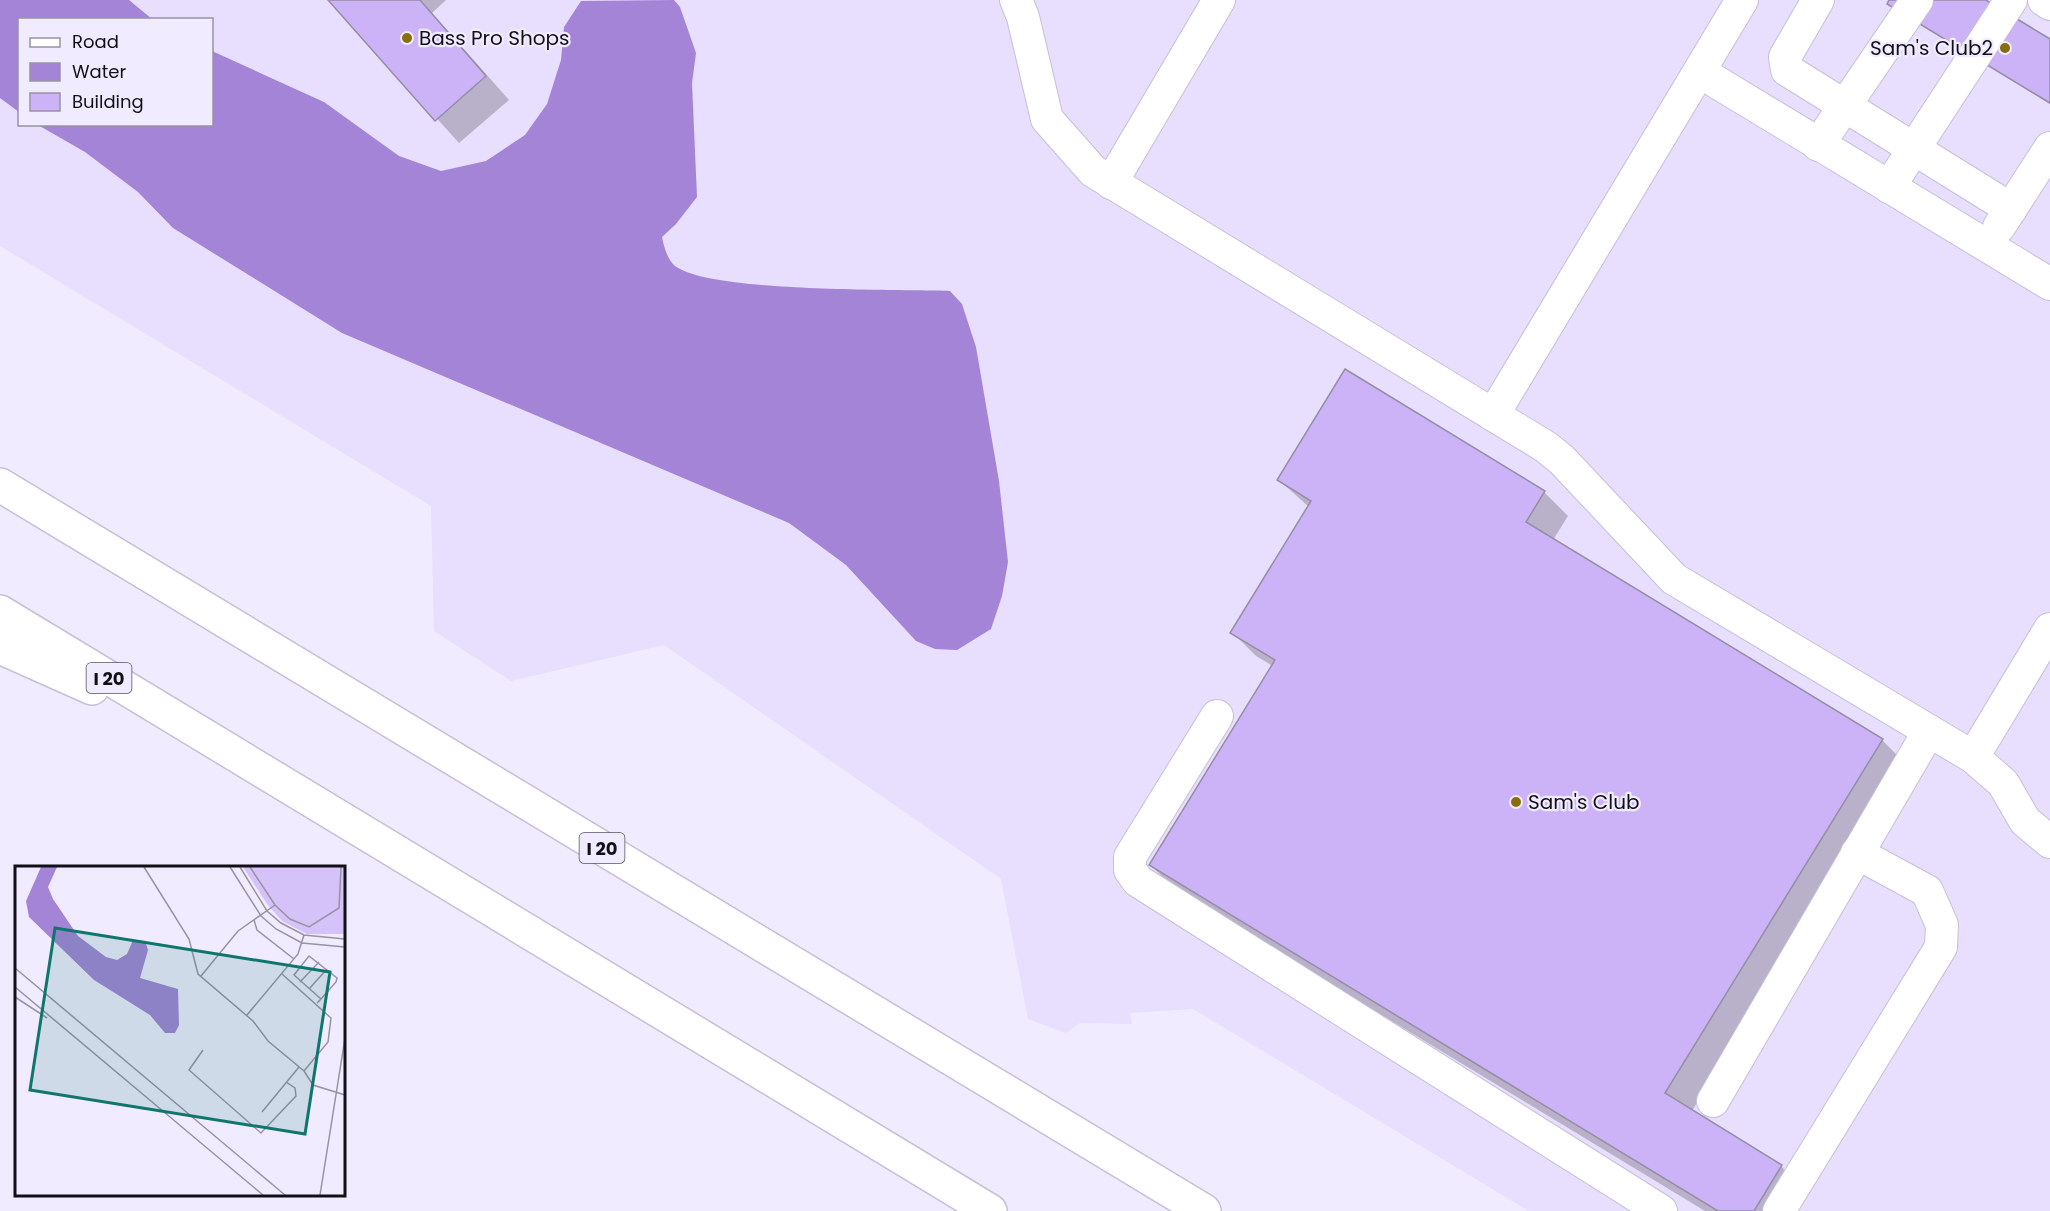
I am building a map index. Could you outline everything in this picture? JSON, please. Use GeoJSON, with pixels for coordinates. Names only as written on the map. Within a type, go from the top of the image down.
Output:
{"type":"FeatureCollection","features":[{"type":"Feature","properties":{"kind":"highway","name":"I 20"},"geometry":{"type":"LineString","coordinates":[[0,485],[1204,1211]]}},
{"type":"Feature","properties":{"kind":"highway","name":"I 20"},"geometry":{"type":"LineString","coordinates":[[0,612],[990,1211]]}},
{"type":"Feature","properties":{"kind":"highway"},"geometry":{"type":"LineString","coordinates":[[0,647],[218,744]]}},
{"type":"Feature","properties":{"kind":"lane"},"geometry":{"type":"LineString","coordinates":[[1016,0],[1023,17],[1047,119],[1093,171],[1546,447],[1562,460],[1674,579],[1973,757],[2003,783],[2025,821],[2050,842]]}},
{"type":"Feature","properties":{"kind":"lane"},"geometry":{"type":"LineString","coordinates":[[1112,183],[1219,0]]}},
{"type":"Feature","properties":{"kind":"lane"},"geometry":{"type":"LineString","coordinates":[[1493,415],[1742,0]]}},
{"type":"Feature","properties":{"kind":"lane"},"geometry":{"type":"LineString","coordinates":[[1818,0],[1785,57],[1787,70],[2011,209]]}},
{"type":"Feature","properties":{"kind":"lane"},"geometry":{"type":"LineString","coordinates":[[1818,145],[1917,0]]}},
{"type":"Feature","properties":{"kind":"lane"},"geometry":{"type":"LineString","coordinates":[[1889,187],[2011,0]]}},
{"type":"Feature","properties":{"kind":"lane"},"geometry":{"type":"LineString","coordinates":[[2044,0],[2050,4]]}},
{"type":"Feature","properties":{"kind":"lane"},"geometry":{"type":"LineString","coordinates":[[1700,72],[2050,284]]}},
{"type":"Feature","properties":{"kind":"lane"},"geometry":{"type":"LineString","coordinates":[[1987,245],[2050,148]]}},
{"type":"Feature","properties":{"kind":"lane"},"geometry":{"type":"LineString","coordinates":[[1973,757],[2050,629]]}},
{"type":"Feature","properties":{"kind":"lane"},"geometry":{"type":"LineString","coordinates":[[1217,716],[1130,857],[1130,870],[1138,881],[1661,1211]]}},
{"type":"Feature","properties":{"kind":"lane"},"geometry":{"type":"LineString","coordinates":[[1713,1101],[1929,731]]}},
{"type":"Feature","properties":{"kind":"lane"},"geometry":{"type":"LineString","coordinates":[[1779,1211],[1941,947],[1942,925],[1927,891],[1857,854]]}},
{"type":"Feature","properties":{"kind":"shaded area"},"geometry":{"type":"Polygon","coordinates":[[[0,0],[2050,0],[2050,1211],[1529,1211],[1193,1009],[1130,1013],[1132,1024],[1080,1023],[1066,1033],[1028,1019],[1001,879],[664,645],[511,681],[434,631],[431,506],[0,246],[0,0]]]}},
{"type":"Feature","properties":{"kind":"water"},"geometry":{"type":"Polygon","coordinates":[[[0,0],[129,0],[151,18],[18,18],[18,111],[0,98],[0,0]]]}},
{"type":"Feature","properties":{"kind":"water"},"geometry":{"type":"Polygon","coordinates":[[[674,0],[680,7],[696,53],[692,83],[697,197],[676,224],[662,237],[666,253],[675,266],[695,275],[764,285],[950,291],[962,304],[976,347],[999,481],[1008,562],[1002,596],[991,629],[957,650],[935,649],[916,641],[846,565],[789,523],[342,333],[173,228],[138,192],[85,152],[40,126],[213,126],[213,51],[324,102],[399,156],[441,171],[486,161],[525,135],[547,104],[561,60],[564,27],[581,1],[674,0]]]}},
{"type":"Feature","properties":{"kind":"building","name":"Bass Pro Shops"},"geometry":{"type":"Polygon","coordinates":[[[328,0],[420,0],[486,76],[435,121],[328,0]]]}},
{"type":"Feature","properties":{"kind":"building","name":"Sam's Club2"},"geometry":{"type":"Polygon","coordinates":[[[1889,0],[1986,0],[2050,39],[2050,103],[1887,4],[1889,0]]]}},
{"type":"Feature","properties":{"kind":"building","name":"Sam's Club"},"geometry":{"type":"Polygon","coordinates":[[[1345,369],[1545,491],[1526,522],[1883,739],[1665,1093],[1782,1165],[1754,1211],[1718,1211],[1149,865],[1275,660],[1230,633],[1311,501],[1277,480],[1345,369]]]}},
{"type":"Feature","properties":{"kind":"place","name":"Bass Pro Shops"},"geometry":{"type":"Point","coordinates":[407,38]}},
{"type":"Feature","properties":{"kind":"place","name":"Sam's Club2"},"geometry":{"type":"Point","coordinates":[2005,48]}},
{"type":"Feature","properties":{"kind":"place","name":"Sam's Club"},"geometry":{"type":"Point","coordinates":[1516,802]}}]}
